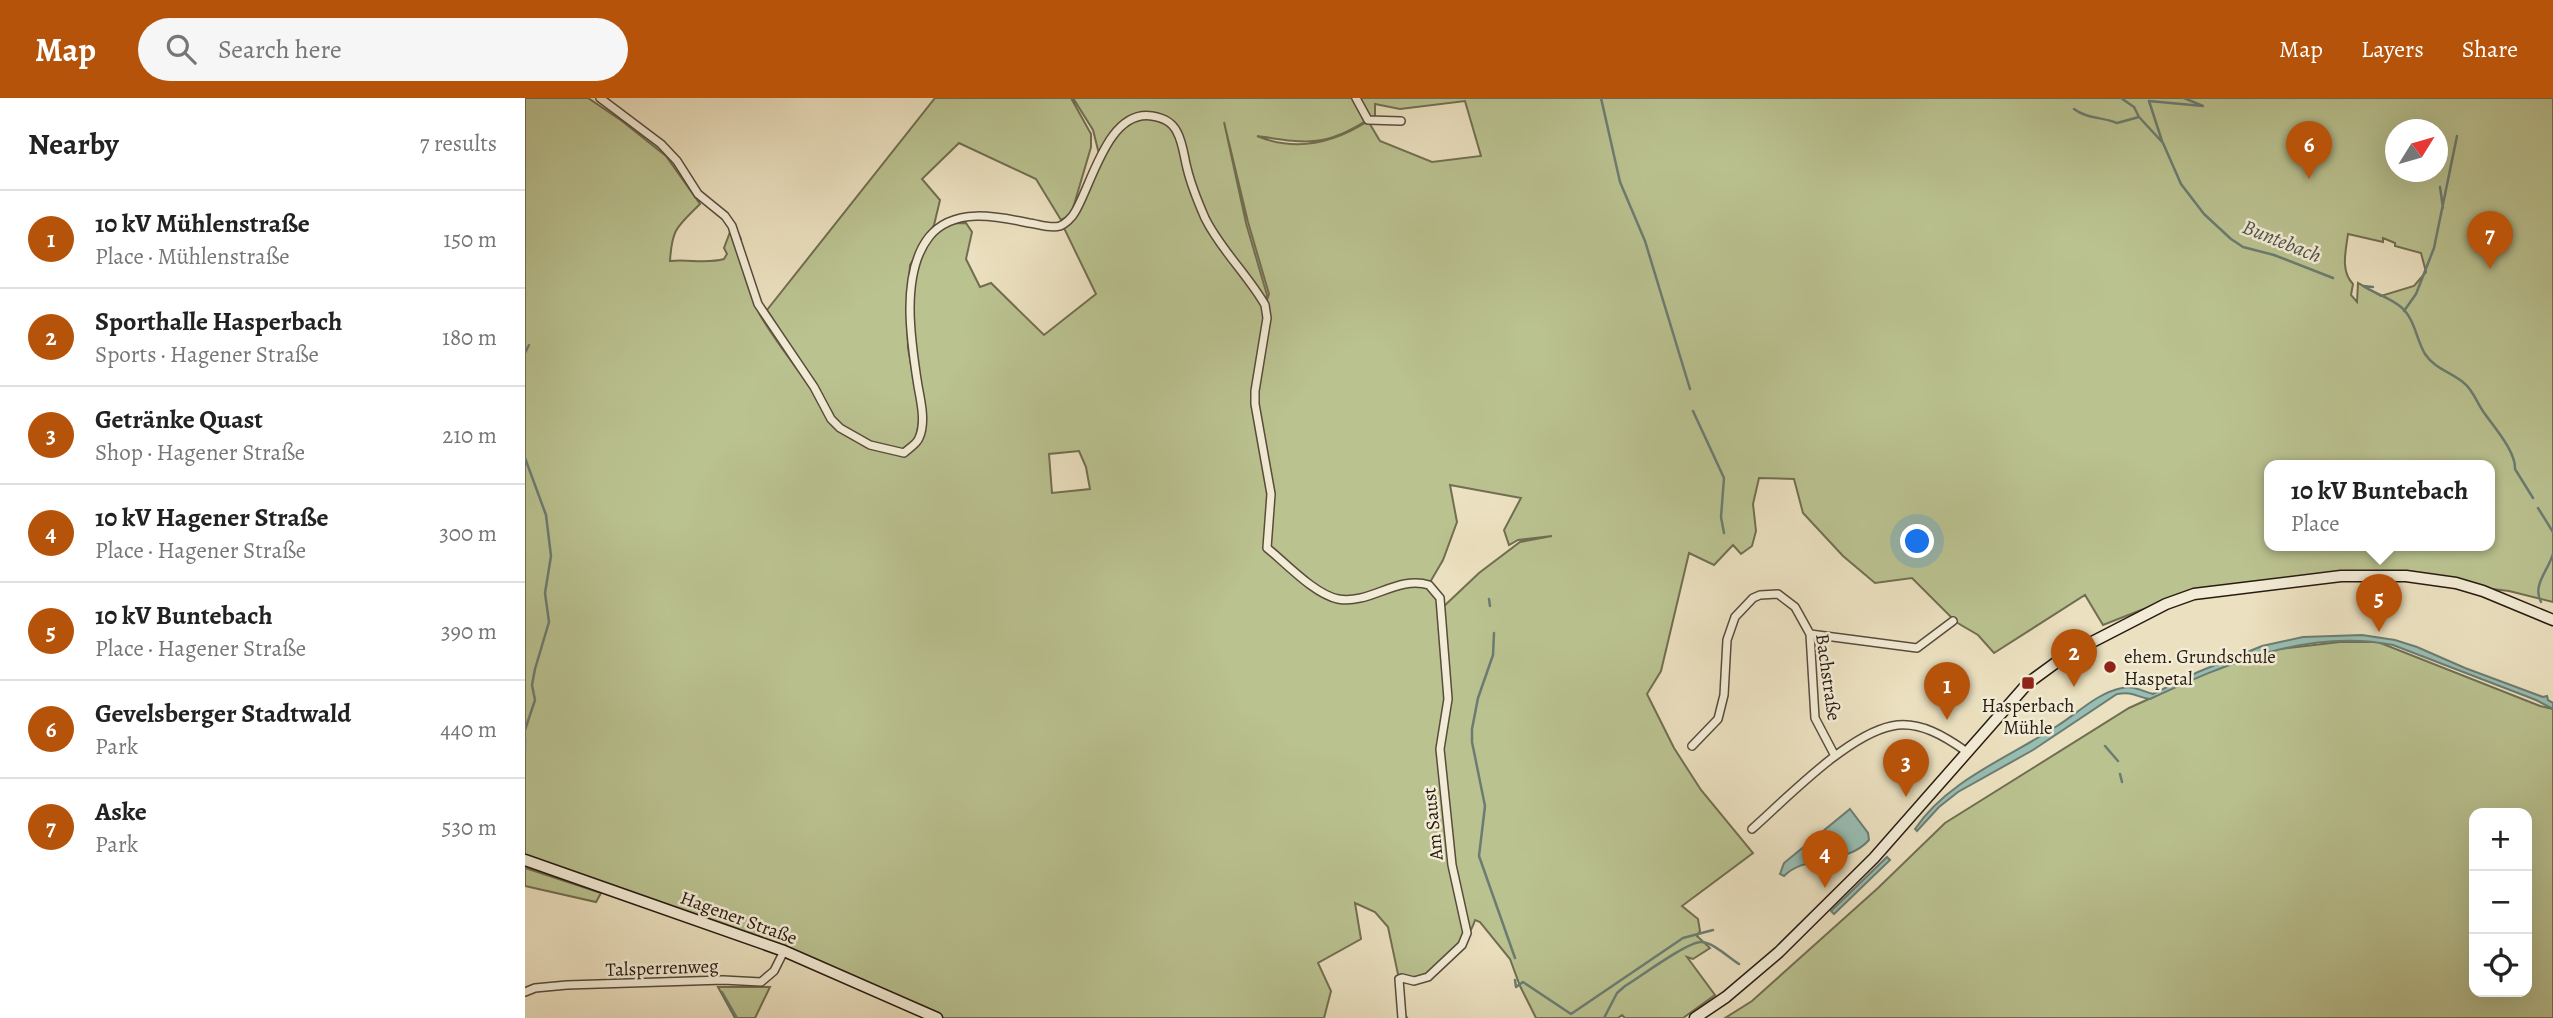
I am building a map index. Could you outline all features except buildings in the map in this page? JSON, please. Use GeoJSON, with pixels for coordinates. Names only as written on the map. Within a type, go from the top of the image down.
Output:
{"type":"FeatureCollection","features":[{"type":"Feature","properties":{"kind":"main road"},"geometry":{"type":"LineString","coordinates":[[1695,1018],[1726,997],[1779,952],[1887,844],[2015,697],[2041,672],[2095,639],[2166,604],[2194,594],[2341,576],[2406,576],[2456,583],[2483,591],[2553,620]]}},
{"type":"Feature","properties":{"kind":"main road","name":"Hagener Straße"},"geometry":{"type":"LineString","coordinates":[[525,860],[784,951],[937,1018]]}},
{"type":"Feature","properties":{"kind":"street","name":"Am Saust"},"geometry":{"type":"LineString","coordinates":[[600,98],[661,144],[677,160],[698,194],[725,216],[732,226],[758,304],[814,387],[831,419],[840,428],[870,445],[904,453],[919,439],[923,415],[912,345],[911,280],[919,253],[930,235],[943,225],[967,217],[992,215],[1052,227],[1063,226],[1075,214],[1107,146],[1120,128],[1139,116],[1162,118],[1176,130],[1206,221],[1265,305],[1267,318],[1255,404],[1271,494],[1266,548],[1321,593],[1339,599],[1355,599],[1412,582],[1429,585],[1440,598],[1448,699],[1440,749],[1452,865],[1467,933],[1462,945],[1428,977],[1414,981],[1399,979],[1402,1018]]}},
{"type":"Feature","properties":{"kind":"street"},"geometry":{"type":"LineString","coordinates":[[1356,98],[1369,120],[1401,121]]}},
{"type":"Feature","properties":{"kind":"street","name":"Bachstraße"},"geometry":{"type":"LineString","coordinates":[[1692,746],[1718,719],[1724,695],[1727,640],[1735,617],[1759,595],[1778,594],[1795,607],[1810,634],[1815,718],[1835,756]]}},
{"type":"Feature","properties":{"kind":"street"},"geometry":{"type":"LineString","coordinates":[[1810,634],[1917,648],[1953,621]]}},
{"type":"Feature","properties":{"kind":"street"},"geometry":{"type":"LineString","coordinates":[[1752,829],[1835,756],[1858,741],[1892,726],[1920,727],[1944,736],[1967,752]]}},
{"type":"Feature","properties":{"kind":"street","name":"Talsperrenweg"},"geometry":{"type":"LineString","coordinates":[[525,992],[535,988],[566,985],[723,980],[761,982],[774,971],[784,951]]}},
{"type":"Feature","properties":{"kind":"green space"},"geometry":{"type":"Polygon","coordinates":[[[525,98],[588,98],[666,156],[700,204],[677,229],[672,241],[670,261],[724,259],[727,254],[724,248],[730,232],[738,233],[741,239],[736,249],[756,307],[829,418],[833,414],[767,310],[935,98],[1071,98],[1091,134],[1091,147],[1071,215],[1061,220],[1036,179],[959,143],[922,179],[940,200],[934,225],[910,265],[908,348],[920,415],[916,439],[902,450],[904,454],[916,443],[922,431],[912,317],[915,278],[927,244],[937,231],[950,224],[966,223],[972,232],[966,259],[980,287],[991,283],[1044,335],[1096,294],[1063,226],[1076,213],[1107,147],[1120,129],[1139,117],[1162,119],[1170,124],[1178,137],[1186,170],[1205,221],[1246,278],[1248,277],[1207,220],[1188,170],[1180,136],[1171,122],[1162,117],[1146,114],[1130,119],[1115,133],[1100,158],[1093,130],[1073,98],[1355,98],[1367,120],[1338,135],[1314,141],[1257,136],[1286,144],[1314,143],[1342,135],[1368,121],[1380,141],[1432,162],[1481,156],[1465,101],[1400,109],[1375,104],[1375,119],[1369,118],[1358,98],[2553,98],[2553,602],[2509,591],[2351,572],[2192,590],[2103,625],[2085,595],[1994,653],[1978,635],[1956,622],[1912,578],[1875,583],[1843,556],[1803,513],[1794,479],[1759,478],[1753,504],[1756,531],[1752,546],[1741,554],[1733,545],[1714,565],[1689,553],[1661,671],[1647,694],[1674,748],[1701,790],[1753,853],[1682,906],[1698,919],[1700,931],[1697,936],[1710,948],[1693,959],[1687,957],[1715,995],[1683,1018],[1625,1018],[1622,1015],[1618,1018],[1536,1018],[1510,959],[1480,922],[1475,920],[1460,946],[1444,964],[1427,977],[1420,981],[1399,979],[1388,927],[1375,912],[1355,903],[1361,939],[1318,963],[1331,991],[1324,1018],[938,1018],[784,951],[525,860],[525,98]],[[1224,122],[1246,223],[1267,295],[1266,303],[1269,294],[1224,122]],[[2348,234],[2345,267],[2353,284],[2351,295],[2357,302],[2358,283],[2381,296],[2414,286],[2426,272],[2421,253],[2395,246],[2395,243],[2383,238],[2383,242],[2348,234]],[[1267,322],[1260,356],[1257,392],[1267,322]],[[1257,392],[1258,423],[1264,456],[1257,392]],[[1079,451],[1049,454],[1052,493],[1090,489],[1086,467],[1079,451]],[[1450,485],[1457,522],[1443,560],[1429,584],[1423,583],[1439,598],[1448,700],[1439,750],[1450,836],[1441,749],[1449,699],[1441,609],[1479,573],[1520,542],[1552,536],[1518,540],[1509,545],[1504,530],[1521,498],[1450,485]]]}},
{"type":"Feature","properties":{"kind":"green space"},"geometry":{"type":"Polygon","coordinates":[[[2340,642],[2378,642],[2553,709],[2553,1018],[1725,1018],[1752,1001],[1878,888],[1945,823],[2129,708],[2204,674],[2271,650],[2340,642]]]}},
{"type":"Feature","properties":{"kind":"green space"},"geometry":{"type":"Polygon","coordinates":[[[525,868],[601,893],[596,902],[525,886],[525,868]]]}},
{"type":"Feature","properties":{"kind":"green space"},"geometry":{"type":"Polygon","coordinates":[[[718,987],[770,987],[755,1018],[735,1018],[718,987]]]}},
{"type":"Feature","properties":{"kind":"water"},"geometry":{"type":"Polygon","coordinates":[[[2362,635],[2395,640],[2417,647],[2465,668],[2543,697],[2547,696],[2553,703],[2553,709],[2393,645],[2330,641],[2299,645],[2237,662],[2150,699],[2117,694],[2033,750],[1958,792],[1939,807],[1917,831],[1915,829],[1944,797],[1962,783],[2057,726],[2104,694],[2130,687],[2153,694],[2262,646],[2303,637],[2362,635]]]}},
{"type":"Feature","properties":{"kind":"water"},"geometry":{"type":"Polygon","coordinates":[[[1850,809],[1868,833],[1869,840],[1849,853],[1803,865],[1784,876],[1780,874],[1784,863],[1850,809]]]}},
{"type":"Feature","properties":{"kind":"water"},"geometry":{"type":"Polygon","coordinates":[[[1887,857],[1890,860],[1834,914],[1831,911],[1887,857]]]}},
{"type":"Feature","properties":{"kind":"waterway"},"geometry":{"type":"LineString","coordinates":[[1601,98],[1620,182],[1645,241],[1690,389]]}},
{"type":"Feature","properties":{"kind":"waterway","name":"Buntebach"},"geometry":{"type":"LineString","coordinates":[[2121,98],[2134,107],[2139,117],[2163,143],[2181,184],[2204,214],[2231,239],[2243,247],[2274,255],[2333,278]]}},
{"type":"Feature","properties":{"kind":"waterway"},"geometry":{"type":"LineString","coordinates":[[2162,141],[2149,101],[2203,106],[2184,98]]}},
{"type":"Feature","properties":{"kind":"waterway"},"geometry":{"type":"LineString","coordinates":[[2074,109],[2084,115],[2117,123],[2139,117]]}},
{"type":"Feature","properties":{"kind":"waterway"},"geometry":{"type":"LineString","coordinates":[[2404,311],[2416,294],[2434,248],[2457,136]]}},
{"type":"Feature","properties":{"kind":"waterway"},"geometry":{"type":"LineString","coordinates":[[2440,187],[2443,208]]}},
{"type":"Feature","properties":{"kind":"waterway","name":"Buntebach"},"geometry":{"type":"LineString","coordinates":[[2363,286],[2401,307],[2409,317],[2429,359],[2459,379],[2470,390],[2508,448],[2515,469],[2533,498]]}},
{"type":"Feature","properties":{"kind":"waterway","name":"Buntebach"},"geometry":{"type":"LineString","coordinates":[[2363,286],[2373,287]]}},
{"type":"Feature","properties":{"kind":"waterway"},"geometry":{"type":"LineString","coordinates":[[525,353],[529,345]]}},
{"type":"Feature","properties":{"kind":"waterway"},"geometry":{"type":"LineString","coordinates":[[1693,411],[1724,478],[1721,517],[1724,533]]}},
{"type":"Feature","properties":{"kind":"waterway"},"geometry":{"type":"LineString","coordinates":[[525,458],[546,515],[551,556],[545,593],[549,622],[535,669],[532,685],[535,700],[525,730]]}},
{"type":"Feature","properties":{"kind":"waterway","name":"Buntebach"},"geometry":{"type":"LineString","coordinates":[[2538,508],[2553,532]]}},
{"type":"Feature","properties":{"kind":"waterway","name":"Buntebach"},"geometry":{"type":"LineString","coordinates":[[2541,602],[2538,590],[2553,554]]}},
{"type":"Feature","properties":{"kind":"waterway"},"geometry":{"type":"LineString","coordinates":[[1489,599],[1490,606]]}},
{"type":"Feature","properties":{"kind":"waterway"},"geometry":{"type":"LineString","coordinates":[[1494,633],[1493,655],[1478,698],[1472,729],[1472,742],[1485,806],[1479,856],[1515,958]]}},
{"type":"Feature","properties":{"kind":"waterway"},"geometry":{"type":"LineString","coordinates":[[525,738],[525,750]]}},
{"type":"Feature","properties":{"kind":"waterway"},"geometry":{"type":"LineString","coordinates":[[2105,746],[2118,761]]}},
{"type":"Feature","properties":{"kind":"waterway"},"geometry":{"type":"LineString","coordinates":[[2120,774],[2122,782]]}},
{"type":"Feature","properties":{"kind":"waterway"},"geometry":{"type":"LineString","coordinates":[[1515,980],[1516,987],[1523,982],[1571,1014],[1683,938],[1713,930]]}},
{"type":"Feature","properties":{"kind":"waterway"},"geometry":{"type":"LineString","coordinates":[[1604,1018],[1617,993],[1625,986],[1694,944],[1701,942],[1711,945],[1739,964]]}},
{"type":"Feature","properties":{"kind":"waterway"},"geometry":{"type":"LineString","coordinates":[[722,992],[737,1018]]}},
{"type":"Feature","properties":{"kind":"place","name":"Gevelsberger Stadtwald"},"geometry":{"type":"Point","coordinates":[2309,179]}},
{"type":"Feature","properties":{"kind":"place","name":"Aske"},"geometry":{"type":"Point","coordinates":[2490,269]}},
{"type":"Feature","properties":{"kind":"place","name":"10 kV Buntebach"},"geometry":{"type":"Point","coordinates":[2379,632]}},
{"type":"Feature","properties":{"kind":"place","name":"ehem. Grundschule Haspetal"},"geometry":{"type":"Point","coordinates":[2110,667]}},
{"type":"Feature","properties":{"kind":"place","name":"Hasperbach Mühle"},"geometry":{"type":"Point","coordinates":[2028,683]}},
{"type":"Feature","properties":{"kind":"place","name":"Sporthalle Hasperbach"},"geometry":{"type":"Point","coordinates":[2074,687]}},
{"type":"Feature","properties":{"kind":"place","name":"10 kV Mühlenstraße"},"geometry":{"type":"Point","coordinates":[1947,720]}},
{"type":"Feature","properties":{"kind":"place","name":"Getränke Quast"},"geometry":{"type":"Point","coordinates":[1906,797]}},
{"type":"Feature","properties":{"kind":"place","name":"10 kV Hagener Straße"},"geometry":{"type":"Point","coordinates":[1825,888]}}]}
